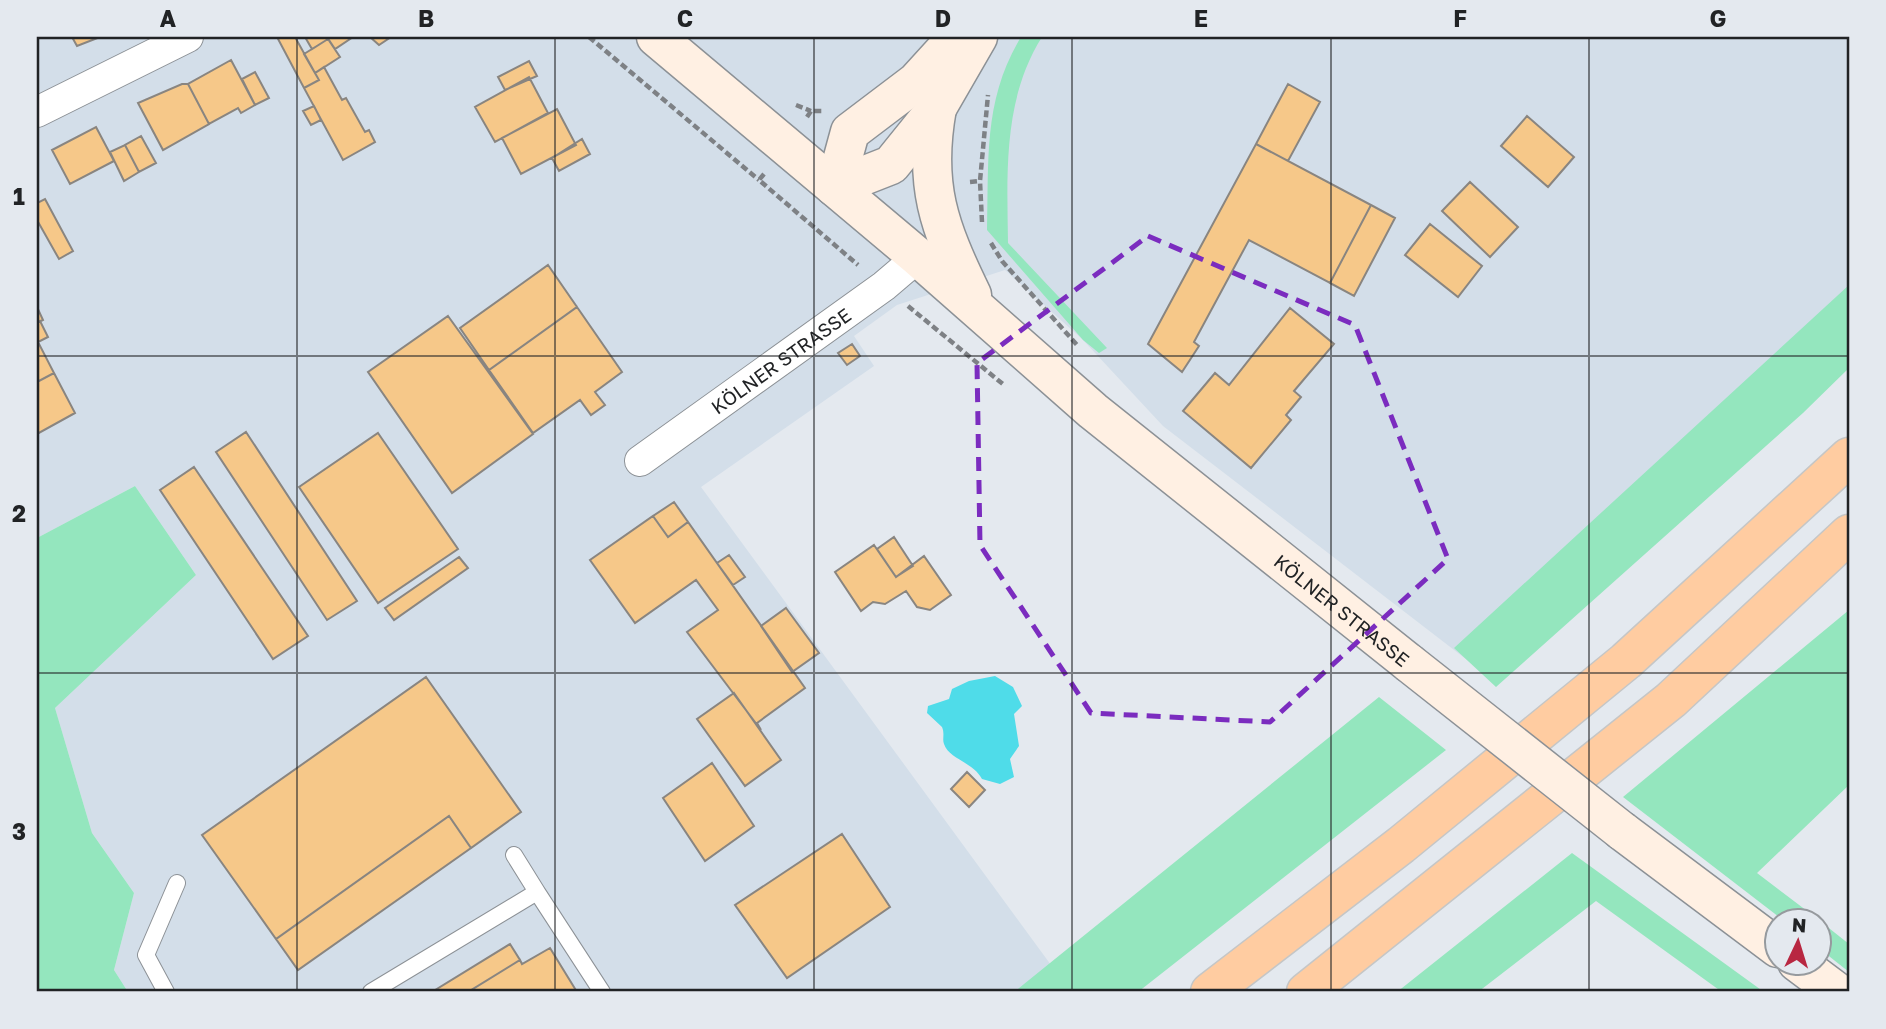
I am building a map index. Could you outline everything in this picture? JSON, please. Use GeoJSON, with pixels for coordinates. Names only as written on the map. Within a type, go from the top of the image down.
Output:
{"type":"FeatureCollection","features":[{"type":"Feature","properties":{"kind":"highway"},"geometry":{"type":"LineString","coordinates":[[1210,992],[1401,845],[1626,661],[1849,457]]}},
{"type":"Feature","properties":{"kind":"highway"},"geometry":{"type":"LineString","coordinates":[[1306,992],[1671,700],[1849,534]]}},
{"type":"Feature","properties":{"kind":"main road","name":"KÖLNER STRASSE"},"geometry":{"type":"LineString","coordinates":[[656,37],[918,257],[1093,411],[1622,831],[1764,938]]}},
{"type":"Feature","properties":{"kind":"main road"},"geometry":{"type":"LineString","coordinates":[[835,187],[850,132],[916,82],[957,37]]}},
{"type":"Feature","properties":{"kind":"main road"},"geometry":{"type":"LineString","coordinates":[[835,187],[891,165],[937,108],[978,37]]}},
{"type":"Feature","properties":{"kind":"main road"},"geometry":{"type":"LineString","coordinates":[[937,108],[930,148],[932,182],[941,223],[979,310]]}},
{"type":"Feature","properties":{"kind":"main road"},"geometry":{"type":"LineString","coordinates":[[1816,976],[1837,992]]}},
{"type":"Feature","properties":{"kind":"street"},"geometry":{"type":"LineString","coordinates":[[37,112],[188,37]]}},
{"type":"Feature","properties":{"kind":"street","name":"KÖLNER STRASSE"},"geometry":{"type":"LineString","coordinates":[[640,461],[884,286],[918,257]]}},
{"type":"Feature","properties":{"kind":"lane"},"geometry":{"type":"LineString","coordinates":[[514,855],[602,992]]}},
{"type":"Feature","properties":{"kind":"lane"},"geometry":{"type":"LineString","coordinates":[[166,992],[146,956],[177,883]]}},
{"type":"Feature","properties":{"kind":"lane"},"geometry":{"type":"LineString","coordinates":[[371,992],[537,892]]}},
{"type":"Feature","properties":{"kind":"path"},"geometry":{"type":"LineString","coordinates":[[589,37],[759,180]]}},
{"type":"Feature","properties":{"kind":"path"},"geometry":{"type":"LineString","coordinates":[[983,229],[980,181],[989,85]]}},
{"type":"Feature","properties":{"kind":"path"},"geometry":{"type":"LineString","coordinates":[[989,240],[1002,261],[1081,350]]}},
{"type":"Feature","properties":{"kind":"highlighted area"},"geometry":{"type":"Polygon","coordinates":[[[1148,236],[1355,325],[1448,559],[1270,722],[1091,713],[980,545],[977,363],[1148,236]]]}},
{"type":"Feature","properties":{"kind":"shaded area"},"geometry":{"type":"Polygon","coordinates":[[[37,37],[1849,37],[1849,337],[1484,673],[1163,426],[1083,340],[1005,270],[897,305],[854,336],[874,366],[701,487],[1051,965],[1014,992],[128,992],[114,970],[134,893],[92,833],[55,708],[196,575],[135,486],[37,538],[37,37]]]}},
{"type":"Feature","properties":{"kind":"green space"},"geometry":{"type":"Polygon","coordinates":[[[1021,37],[1042,37],[1029,61],[1014,111],[1008,163],[1008,243],[1107,348],[1099,353],[1083,340],[987,230],[990,130],[994,107],[1009,60],[1021,37]]]}},
{"type":"Feature","properties":{"kind":"green space"},"geometry":{"type":"Polygon","coordinates":[[[1849,285],[1849,368],[1803,413],[1496,687],[1454,648],[1849,285]]]}},
{"type":"Feature","properties":{"kind":"green space"},"geometry":{"type":"Polygon","coordinates":[[[135,486],[196,575],[55,708],[92,833],[134,893],[114,970],[128,992],[37,992],[37,538],[135,486]]]}},
{"type":"Feature","properties":{"kind":"green space"},"geometry":{"type":"Polygon","coordinates":[[[1849,610],[1849,785],[1757,873],[1801,906],[1765,906],[1623,797],[1849,610]]]}},
{"type":"Feature","properties":{"kind":"green space"},"geometry":{"type":"Polygon","coordinates":[[[1379,697],[1446,750],[1138,992],[1014,992],[1379,697]]]}},
{"type":"Feature","properties":{"kind":"green space"},"geometry":{"type":"Polygon","coordinates":[[[1572,853],[1764,992],[1722,992],[1596,901],[1478,992],[1397,992],[1572,853]]]}},
{"type":"Feature","properties":{"kind":"green space"},"geometry":{"type":"Polygon","coordinates":[[[1834,932],[1849,944],[1849,972],[1834,960],[1834,932]]]}},
{"type":"Feature","properties":{"kind":"water"},"geometry":{"type":"Polygon","coordinates":[[[995,676],[1013,687],[1022,706],[1014,714],[1019,746],[1010,759],[1014,777],[1000,784],[982,779],[973,768],[951,753],[944,744],[942,727],[927,713],[928,706],[949,699],[952,689],[969,681],[995,676]]]}},
{"type":"Feature","properties":{"kind":"building"},"geometry":{"type":"Polygon","coordinates":[[[72,37],[100,37],[77,46],[72,37]]]}},
{"type":"Feature","properties":{"kind":"building"},"geometry":{"type":"Polygon","coordinates":[[[277,37],[295,37],[319,80],[304,88],[277,37]]]}},
{"type":"Feature","properties":{"kind":"building"},"geometry":{"type":"Polygon","coordinates":[[[305,37],[327,37],[328,39],[312,49],[305,37]]]}},
{"type":"Feature","properties":{"kind":"building"},"geometry":{"type":"Polygon","coordinates":[[[327,37],[353,37],[335,49],[327,37]]]}},
{"type":"Feature","properties":{"kind":"building"},"geometry":{"type":"Polygon","coordinates":[[[370,37],[391,37],[379,45],[370,37]]]}},
{"type":"Feature","properties":{"kind":"building"},"geometry":{"type":"Polygon","coordinates":[[[328,39],[340,57],[315,73],[304,54],[328,39]]]}},
{"type":"Feature","properties":{"kind":"building"},"geometry":{"type":"Polygon","coordinates":[[[231,60],[255,105],[241,113],[238,108],[209,124],[188,84],[231,60]]]}},
{"type":"Feature","properties":{"kind":"building"},"geometry":{"type":"Polygon","coordinates":[[[529,61],[537,76],[505,90],[498,77],[529,61]]]}},
{"type":"Feature","properties":{"kind":"building"},"geometry":{"type":"Polygon","coordinates":[[[324,67],[342,100],[346,98],[365,132],[369,130],[375,142],[343,160],[304,88],[319,80],[315,73],[324,67]]]}},
{"type":"Feature","properties":{"kind":"building"},"geometry":{"type":"Polygon","coordinates":[[[255,72],[269,98],[255,105],[242,79],[255,72]]]}},
{"type":"Feature","properties":{"kind":"building"},"geometry":{"type":"Polygon","coordinates":[[[529,77],[548,113],[495,142],[475,107],[529,77]]]}},
{"type":"Feature","properties":{"kind":"building"},"geometry":{"type":"Polygon","coordinates":[[[182,84],[188,84],[209,124],[163,150],[138,103],[182,84]]]}},
{"type":"Feature","properties":{"kind":"building"},"geometry":{"type":"Polygon","coordinates":[[[1288,84],[1320,102],[1288,161],[1256,144],[1288,84]]]}},
{"type":"Feature","properties":{"kind":"building"},"geometry":{"type":"Polygon","coordinates":[[[314,106],[321,120],[311,125],[303,111],[314,106]]]}},
{"type":"Feature","properties":{"kind":"building"},"geometry":{"type":"Polygon","coordinates":[[[557,109],[576,145],[521,174],[502,138],[557,109]]]}},
{"type":"Feature","properties":{"kind":"building"},"geometry":{"type":"Polygon","coordinates":[[[1527,116],[1574,157],[1548,187],[1501,146],[1527,116]]]}},
{"type":"Feature","properties":{"kind":"building"},"geometry":{"type":"Polygon","coordinates":[[[96,127],[114,161],[70,184],[52,150],[96,127]]]}},
{"type":"Feature","properties":{"kind":"building"},"geometry":{"type":"Polygon","coordinates":[[[141,136],[156,163],[139,172],[125,145],[141,136]]]}},
{"type":"Feature","properties":{"kind":"building"},"geometry":{"type":"Polygon","coordinates":[[[582,139],[590,154],[559,171],[552,158],[582,139]]]}},
{"type":"Feature","properties":{"kind":"building"},"geometry":{"type":"Polygon","coordinates":[[[1256,144],[1371,205],[1330,283],[1249,240],[1194,342],[1199,346],[1182,372],[1148,344],[1256,144]]]}},
{"type":"Feature","properties":{"kind":"building"},"geometry":{"type":"Polygon","coordinates":[[[125,145],[139,172],[124,181],[110,152],[125,145]]]}},
{"type":"Feature","properties":{"kind":"building"},"geometry":{"type":"Polygon","coordinates":[[[1470,182],[1518,227],[1490,257],[1442,211],[1470,182]]]}},
{"type":"Feature","properties":{"kind":"building"},"geometry":{"type":"Polygon","coordinates":[[[45,199],[73,251],[59,259],[37,220],[37,203],[45,199]]]}},
{"type":"Feature","properties":{"kind":"building"},"geometry":{"type":"Polygon","coordinates":[[[1371,205],[1395,218],[1354,296],[1330,283],[1371,205]]]}},
{"type":"Feature","properties":{"kind":"building"},"geometry":{"type":"Polygon","coordinates":[[[1430,224],[1482,266],[1458,297],[1405,255],[1430,224]]]}},
{"type":"Feature","properties":{"kind":"building"},"geometry":{"type":"Polygon","coordinates":[[[548,265],[577,307],[489,370],[460,328],[548,265]]]}},
{"type":"Feature","properties":{"kind":"building"},"geometry":{"type":"Polygon","coordinates":[[[37,307],[43,320],[37,323],[37,307]]]}},
{"type":"Feature","properties":{"kind":"building"},"geometry":{"type":"Polygon","coordinates":[[[577,307],[622,372],[595,392],[605,405],[591,415],[580,400],[533,433],[489,370],[577,307]]]}},
{"type":"Feature","properties":{"kind":"building"},"geometry":{"type":"Polygon","coordinates":[[[1290,308],[1334,344],[1294,391],[1301,397],[1286,415],[1291,420],[1251,468],[1183,411],[1215,373],[1229,385],[1290,308]]]}},
{"type":"Feature","properties":{"kind":"building"},"geometry":{"type":"Polygon","coordinates":[[[448,316],[533,434],[452,493],[368,372],[448,316]]]}},
{"type":"Feature","properties":{"kind":"building"},"geometry":{"type":"Polygon","coordinates":[[[40,321],[48,337],[38,342],[54,373],[37,382],[37,323],[40,321]]]}},
{"type":"Feature","properties":{"kind":"building"},"geometry":{"type":"Polygon","coordinates":[[[852,344],[860,356],[847,365],[838,353],[852,344]]]}},
{"type":"Feature","properties":{"kind":"building"},"geometry":{"type":"Polygon","coordinates":[[[54,373],[75,413],[37,434],[37,382],[54,373]]]}},
{"type":"Feature","properties":{"kind":"building"},"geometry":{"type":"Polygon","coordinates":[[[246,432],[357,601],[327,620],[216,452],[246,432]]]}},
{"type":"Feature","properties":{"kind":"building"},"geometry":{"type":"Polygon","coordinates":[[[378,433],[458,549],[378,603],[299,487],[378,433]]]}},
{"type":"Feature","properties":{"kind":"building"},"geometry":{"type":"Polygon","coordinates":[[[194,467],[308,636],[273,659],[160,490],[194,467]]]}},
{"type":"Feature","properties":{"kind":"building"},"geometry":{"type":"Polygon","coordinates":[[[674,502],[688,522],[668,537],[653,516],[674,502]]]}},
{"type":"Feature","properties":{"kind":"building"},"geometry":{"type":"Polygon","coordinates":[[[653,516],[668,537],[688,522],[805,688],[757,723],[761,730],[687,632],[718,610],[696,580],[635,623],[590,560],[653,516]]]}},
{"type":"Feature","properties":{"kind":"building"},"geometry":{"type":"Polygon","coordinates":[[[894,537],[913,566],[896,577],[877,549],[894,537]]]}},
{"type":"Feature","properties":{"kind":"building"},"geometry":{"type":"Polygon","coordinates":[[[874,545],[896,577],[924,556],[951,595],[930,610],[917,607],[906,591],[885,604],[873,602],[861,611],[835,572],[874,545]]]}},
{"type":"Feature","properties":{"kind":"building"},"geometry":{"type":"Polygon","coordinates":[[[729,555],[745,577],[733,585],[717,563],[729,555]]]}},
{"type":"Feature","properties":{"kind":"building"},"geometry":{"type":"Polygon","coordinates":[[[459,557],[468,568],[394,620],[385,608],[459,557]]]}},
{"type":"Feature","properties":{"kind":"building"},"geometry":{"type":"Polygon","coordinates":[[[786,608],[819,653],[792,672],[761,626],[786,608]]]}},
{"type":"Feature","properties":{"kind":"building"},"geometry":{"type":"Polygon","coordinates":[[[426,677],[521,812],[471,848],[449,816],[276,939],[202,835],[426,677]]]}},
{"type":"Feature","properties":{"kind":"building"},"geometry":{"type":"Polygon","coordinates":[[[734,693],[781,760],[745,786],[697,719],[734,693]]]}},
{"type":"Feature","properties":{"kind":"building"},"geometry":{"type":"Polygon","coordinates":[[[712,763],[754,826],[705,861],[663,798],[712,763]]]}},
{"type":"Feature","properties":{"kind":"building"},"geometry":{"type":"Polygon","coordinates":[[[967,772],[985,790],[969,807],[951,789],[967,772]]]}},
{"type":"Feature","properties":{"kind":"building"},"geometry":{"type":"Polygon","coordinates":[[[449,816],[471,848],[298,970],[276,939],[449,816]]]}},
{"type":"Feature","properties":{"kind":"building"},"geometry":{"type":"Polygon","coordinates":[[[842,834],[890,907],[787,978],[735,905],[842,834]]]}},
{"type":"Feature","properties":{"kind":"building"},"geometry":{"type":"Polygon","coordinates":[[[510,944],[520,960],[468,992],[432,992],[510,944]]]}},
{"type":"Feature","properties":{"kind":"building"},"geometry":{"type":"Polygon","coordinates":[[[550,948],[577,992],[468,992],[520,960],[522,964],[550,948]]]}}]}
